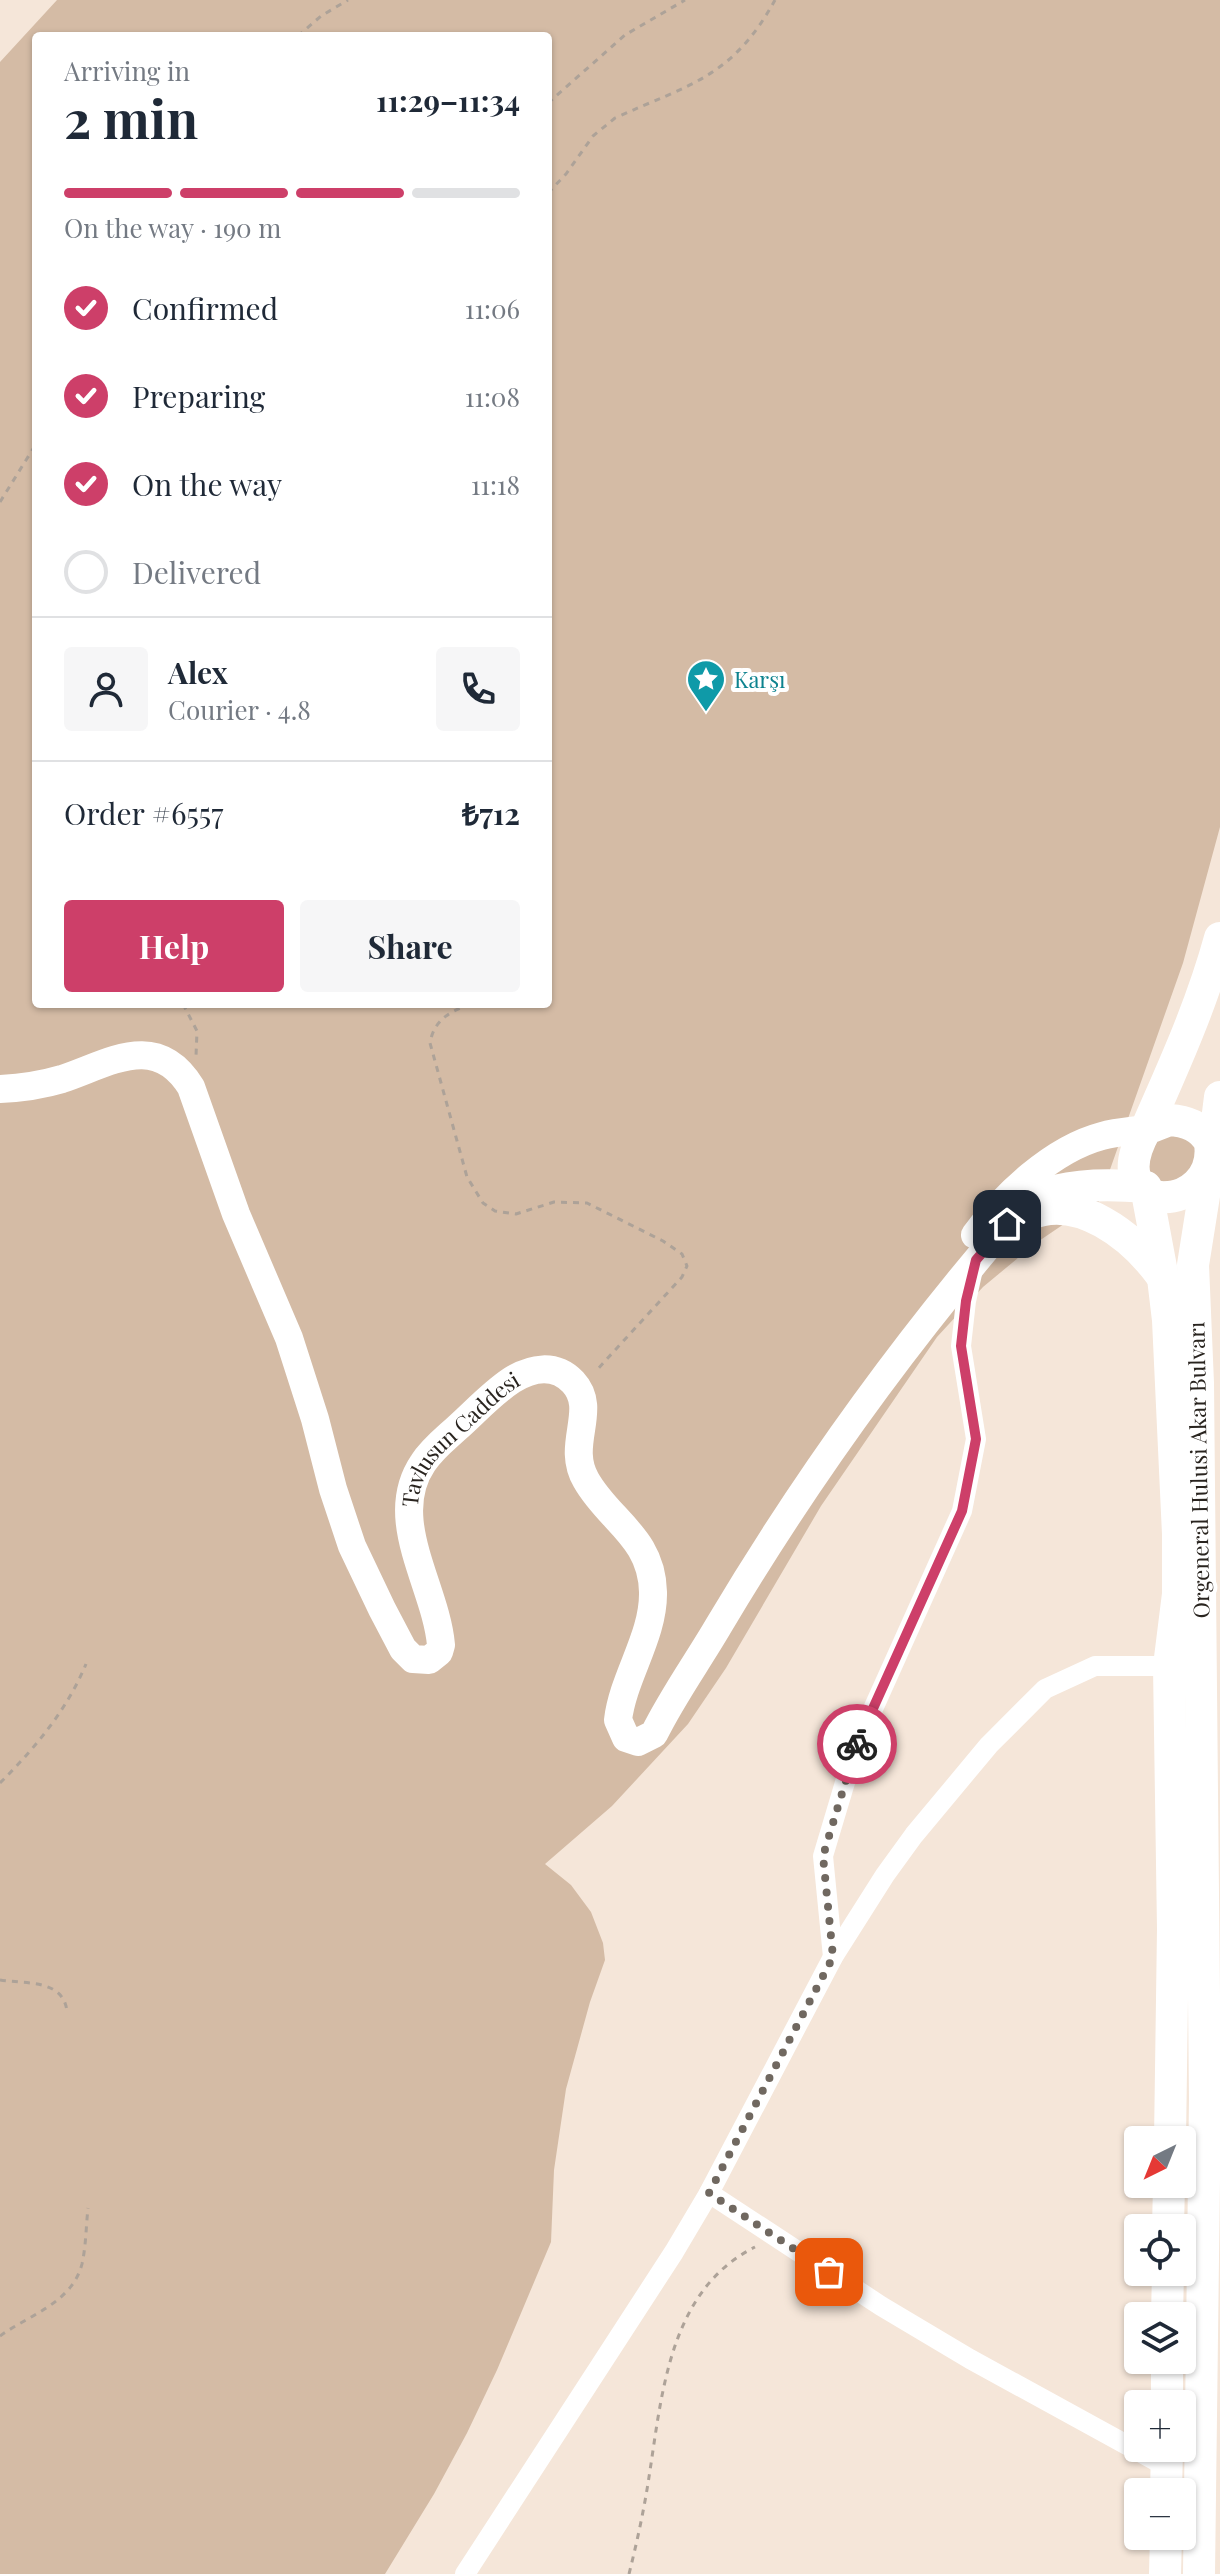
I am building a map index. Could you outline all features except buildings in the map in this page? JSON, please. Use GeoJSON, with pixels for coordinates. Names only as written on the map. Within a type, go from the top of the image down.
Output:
{"type":"FeatureCollection","features":[{"type":"Feature","properties":{"kind":"main road"},"geometry":{"type":"LineString","coordinates":[[1146,1129],[1169,1120],[1193,1125],[1209,1141],[1209,1168],[1196,1192],[1183,1198],[1170,1199],[1157,1195],[1138,1176],[1136,1150],[1185,1044],[1211,973],[1220,938]]}},
{"type":"Feature","properties":{"kind":"main road","name":"Orgeneral Hulusi Akar Bulvarı"},"geometry":{"type":"LineString","coordinates":[[1199,2574],[1212,2140],[1193,1265],[1220,1097]]}},
{"type":"Feature","properties":{"kind":"main road"},"geometry":{"type":"LineString","coordinates":[[1007,1224],[1025,1204],[1061,1191],[1117,1184],[1146,1187]]}},
{"type":"Feature","properties":{"kind":"main road","name":"Orgeneral Hulusi Akar Bulvarı"},"geometry":{"type":"LineString","coordinates":[[1146,1187],[1163,1278],[1174,1419],[1178,1594],[1169,1666],[1173,1929],[1170,2126]]}},
{"type":"Feature","properties":{"kind":"main road"},"geometry":{"type":"LineString","coordinates":[[1007,1224],[1035,1211],[1051,1208],[1094,1218],[1134,1243],[1163,1278]]}},
{"type":"Feature","properties":{"kind":"main road"},"geometry":{"type":"LineString","coordinates":[[1165,2574],[1166,2550]]}},
{"type":"Feature","properties":{"kind":"street"},"geometry":{"type":"LineString","coordinates":[[0,1089],[40,1085],[104,1061],[130,1056],[162,1059],[186,1077]]}},
{"type":"Feature","properties":{"kind":"street","name":"Tavlusun Caddesi"},"geometry":{"type":"LineString","coordinates":[[186,1077],[236,1214],[289,1338],[352,1546],[403,1649],[413,1659],[429,1660],[439,1652],[441,1645],[409,1519],[413,1484],[423,1463],[505,1384],[527,1370],[560,1373],[579,1390]]}},
{"type":"Feature","properties":{"kind":"street"},"geometry":{"type":"LineString","coordinates":[[943,1300],[977,1233],[1010,1192],[1055,1158],[1100,1136],[1146,1129]]}},
{"type":"Feature","properties":{"kind":"street"},"geometry":{"type":"LineString","coordinates":[[579,1390],[584,1406],[577,1451],[584,1477],[639,1543],[651,1574],[653,1605],[618,1720],[626,1738],[644,1741],[654,1734],[751,1571],[817,1469],[870,1394],[1007,1224]]}},
{"type":"Feature","properties":{"kind":"street"},"geometry":{"type":"LineString","coordinates":[[833,1957],[823,1856],[855,1749],[962,1511],[976,1439],[961,1346],[966,1301],[976,1260]]}},
{"type":"Feature","properties":{"kind":"street"},"geometry":{"type":"LineString","coordinates":[[465,2574],[638,2310],[709,2193],[833,1957],[914,1835],[989,1745],[1037,1695],[1095,1666],[1169,1666]]}},
{"type":"Feature","properties":{"kind":"street"},"geometry":{"type":"LineString","coordinates":[[709,2193],[881,2306],[1167,2469]]}},
{"type":"Feature","properties":{"kind":"path"},"geometry":{"type":"LineString","coordinates":[[303,32],[321,16],[348,0]]}},
{"type":"Feature","properties":{"kind":"path"},"geometry":{"type":"LineString","coordinates":[[552,99],[625,35],[685,0]]}},
{"type":"Feature","properties":{"kind":"path"},"geometry":{"type":"LineString","coordinates":[[552,188],[603,126],[706,78],[728,63],[747,42],[775,0]]}},
{"type":"Feature","properties":{"kind":"path"},"geometry":{"type":"LineString","coordinates":[[0,502],[32,450]]}},
{"type":"Feature","properties":{"kind":"path"},"geometry":{"type":"LineString","coordinates":[[185,1008],[194,1022],[198,1041],[195,1061],[186,1077]]}},
{"type":"Feature","properties":{"kind":"path"},"geometry":{"type":"LineString","coordinates":[[460,1008],[438,1022],[430,1043],[467,1177],[478,1197],[489,1207],[506,1214],[516,1214],[554,1202],[587,1203],[663,1241],[686,1259],[687,1266],[682,1277],[579,1390]]}},
{"type":"Feature","properties":{"kind":"path"},"geometry":{"type":"LineString","coordinates":[[0,1783],[61,1713],[86,1664]]}},
{"type":"Feature","properties":{"kind":"path"},"geometry":{"type":"LineString","coordinates":[[0,1980],[53,1988],[63,1999],[67,2012]]}},
{"type":"Feature","properties":{"kind":"path"},"geometry":{"type":"LineString","coordinates":[[0,2336],[57,2301],[72,2287],[83,2257],[88,2208]]}},
{"type":"Feature","properties":{"kind":"path"},"geometry":{"type":"LineString","coordinates":[[629,2574],[647,2494],[665,2377],[681,2329],[698,2298],[719,2272],[746,2252],[777,2238]]}},
{"type":"Feature","properties":{"kind":"shaded area"},"geometry":{"type":"Polygon","coordinates":[[[57,0],[1220,0],[1220,827],[1183,963],[1089,1229],[1064,1224],[1036,1243],[983,1287],[937,1337],[821,1506],[726,1668],[688,1724],[612,1806],[545,1864],[571,1885],[591,1912],[603,1943],[605,1960],[566,2089],[554,2170],[551,2242],[467,2433],[385,2574],[0,2574],[0,62],[57,0]]]}},
{"type":"Feature","properties":{"kind":"shaded area"},"geometry":{"type":"Polygon","coordinates":[[[1157,1130],[1196,1137],[1199,1177],[1152,1183],[1143,1145],[1157,1130]]]}},
{"type":"Feature","properties":{"kind":"way so far"},"geometry":{"type":"LineString","coordinates":[[829,2272],[709,2193],[833,1957],[823,1856],[857,1744]]}},
{"type":"Feature","properties":{"kind":"place","name":"Karşı"},"geometry":{"type":"Point","coordinates":[706,713]}},
{"type":"Feature","properties":{"kind":"route"},"geometry":{"type":"LineString","coordinates":[[857,1744],[962,1511],[976,1439],[961,1346],[966,1301],[976,1260],[1007,1224]]}}]}
